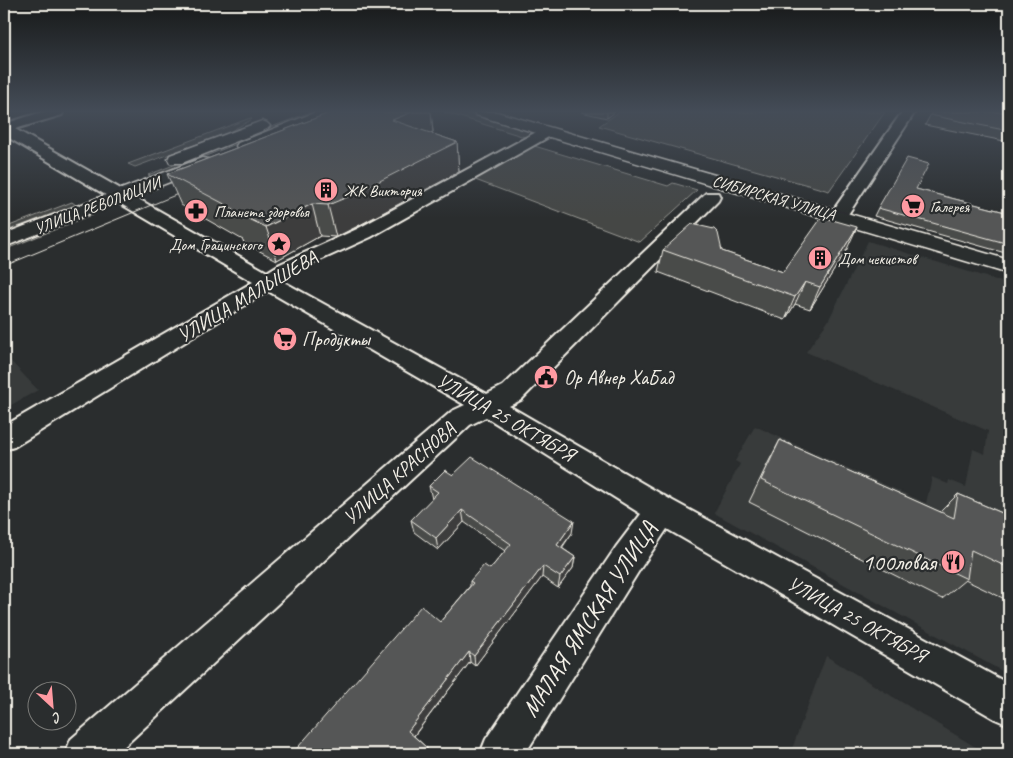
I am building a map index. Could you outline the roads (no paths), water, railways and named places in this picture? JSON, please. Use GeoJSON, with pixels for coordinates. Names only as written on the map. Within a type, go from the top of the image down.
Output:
{"type":"FeatureCollection","features":[{"type":"Feature","properties":{"kind":"main road","name":"УЛИЦА РЕВОЛЮЦИИ"},"geometry":{"type":"LineString","coordinates":[[4,241],[113,191],[215,147]]}},
{"type":"Feature","properties":{"kind":"main road","name":"УЛИЦА РЕВОЛЮЦИИ"},"geometry":{"type":"LineString","coordinates":[[4,224],[113,191],[232,147]]}},
{"type":"Feature","properties":{"kind":"main road","name":"СИБИРСКАЯ УЛИЦА"},"geometry":{"type":"LineString","coordinates":[[601,147],[839,215],[1009,267]]}},
{"type":"Feature","properties":{"kind":"street","name":"УЛИЦА 25 ОКТЯБРЯ"},"geometry":{"type":"LineString","coordinates":[[36,147],[166,224],[486,405],[662,510],[1009,705]]}},
{"type":"Feature","properties":{"kind":"street","name":"УЛИЦА МАЛЫШЕВА"},"geometry":{"type":"LineString","coordinates":[[4,439],[241,299],[287,268],[364,233],[519,147]]}},
{"type":"Feature","properties":{"kind":"street"},"geometry":{"type":"LineString","coordinates":[[839,215],[885,147]]}},
{"type":"Feature","properties":{"kind":"street","name":"УЛИЦА КРАСНОВА"},"geometry":{"type":"LineString","coordinates":[[86,754],[461,418],[512,393],[712,197]]}},
{"type":"Feature","properties":{"kind":"street","name":"МАЛАЯ ЯМСКАЯ УЛИЦА"},"geometry":{"type":"LineString","coordinates":[[501,754],[628,558],[662,510]]}},
{"type":"Feature","properties":{"kind":"tram line"},"geometry":{"type":"LineString","coordinates":[[4,266],[190,189]]}},
{"type":"Feature","properties":{"kind":"place","name":"ЖК Виктория"},"geometry":{"type":"Point","coordinates":[326,190]}},
{"type":"Feature","properties":{"kind":"place","name":"Галерея"},"geometry":{"type":"Point","coordinates":[913,206]}},
{"type":"Feature","properties":{"kind":"place","name":"Планета здоровья"},"geometry":{"type":"Point","coordinates":[196,211]}},
{"type":"Feature","properties":{"kind":"place","name":"Дом Грацинского"},"geometry":{"type":"Point","coordinates":[279,244]}},
{"type":"Feature","properties":{"kind":"place","name":"Дом чекистов"},"geometry":{"type":"Point","coordinates":[820,258]}},
{"type":"Feature","properties":{"kind":"place","name":"Продукты"},"geometry":{"type":"Point","coordinates":[285,339]}},
{"type":"Feature","properties":{"kind":"place","name":"Ор Авнер ХаБад"},"geometry":{"type":"Point","coordinates":[546,377]}},
{"type":"Feature","properties":{"kind":"place","name":"100ловая"},"geometry":{"type":"Point","coordinates":[953,562]}}]}
